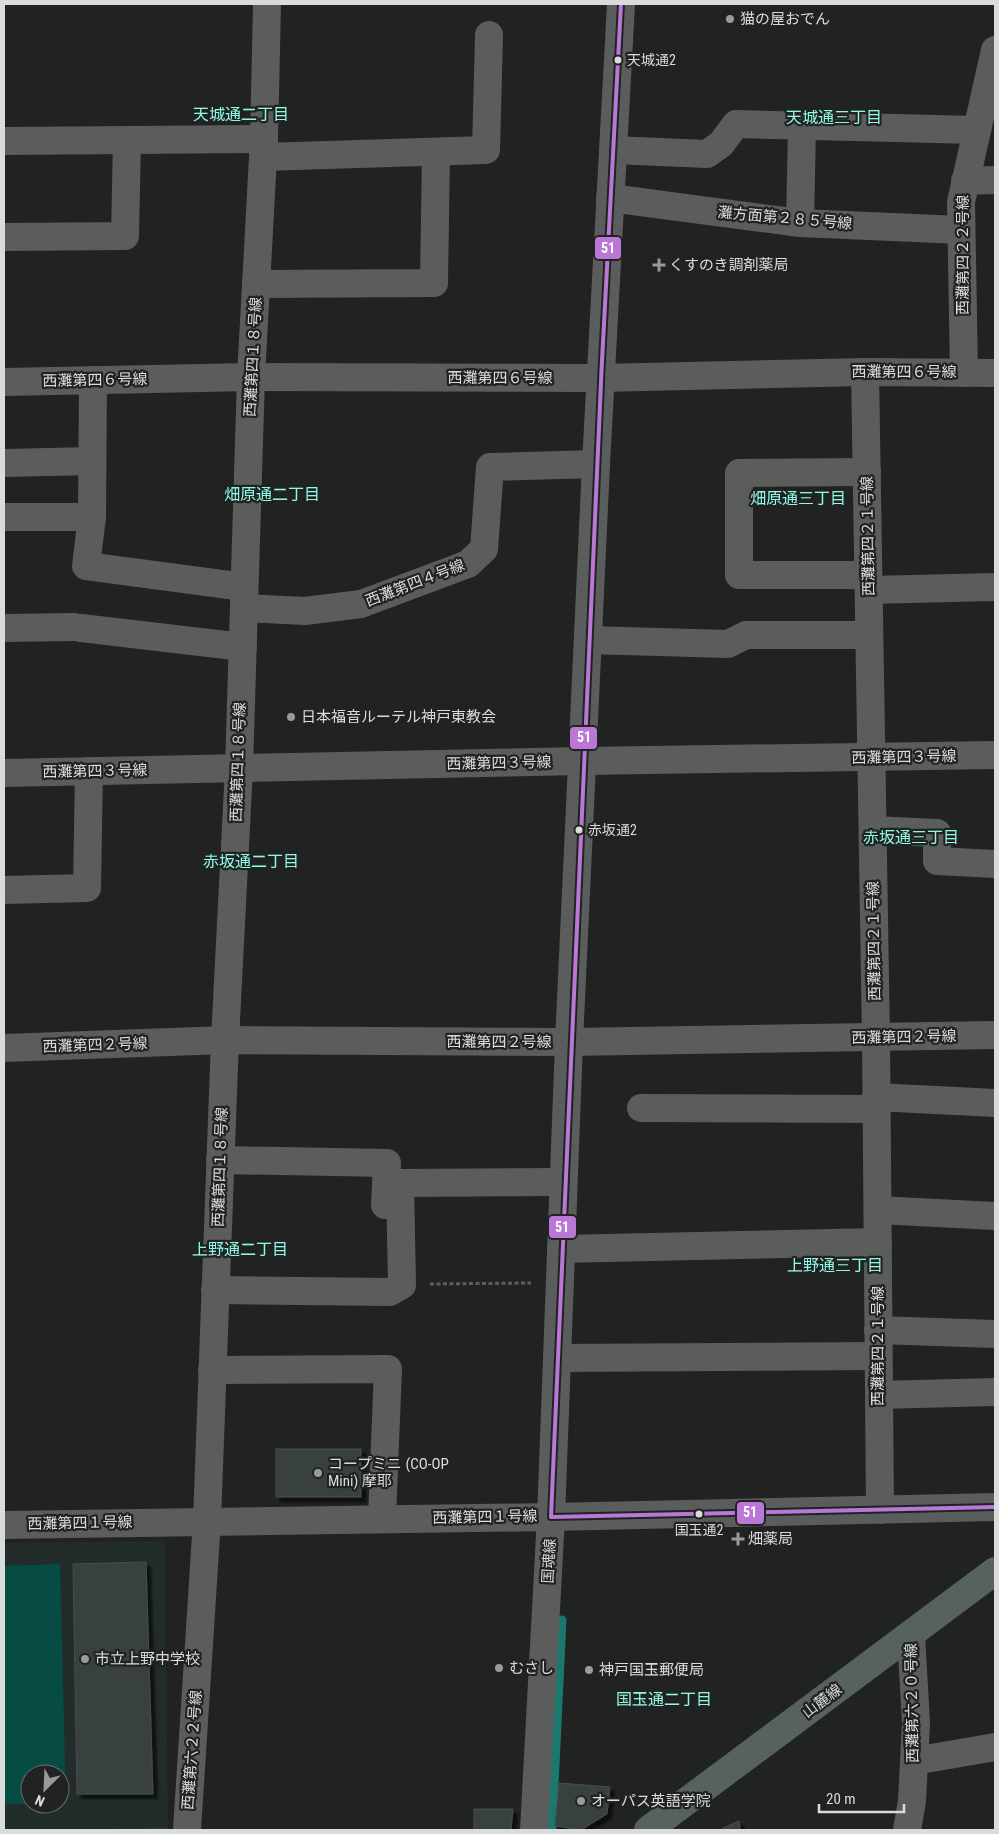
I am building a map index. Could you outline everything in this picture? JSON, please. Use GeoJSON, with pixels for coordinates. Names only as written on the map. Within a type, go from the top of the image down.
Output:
{"type":"FeatureCollection","features":[{"type":"Feature","properties":{"kind":"main road","name":"山麓線"},"geometry":{"type":"LineString","coordinates":[[648,1830],[995,1571]]}},
{"type":"Feature","properties":{"kind":"street","name":"西灘第四１８号線"},"geometry":{"type":"LineString","coordinates":[[207,1520],[220,1160],[243,647],[251,377],[264,148],[267,4]]}},
{"type":"Feature","properties":{"kind":"street","name":"国魂線"},"geometry":{"type":"LineString","coordinates":[[534,1830],[552,1517],[569,1042],[600,378],[621,4]]}},
{"type":"Feature","properties":{"kind":"street"},"geometry":{"type":"LineString","coordinates":[[4,142],[127,140],[264,148],[436,152],[486,150],[490,35]]}},
{"type":"Feature","properties":{"kind":"street","name":"西灘第四２２号線"},"geometry":{"type":"LineString","coordinates":[[964,373],[961,202],[995,51]]}},
{"type":"Feature","properties":{"kind":"street"},"geometry":{"type":"LineString","coordinates":[[613,150],[707,154],[721,144],[736,124],[977,130]]}},
{"type":"Feature","properties":{"kind":"street"},"geometry":{"type":"LineString","coordinates":[[800,223],[802,126]]}},
{"type":"Feature","properties":{"kind":"street"},"geometry":{"type":"LineString","coordinates":[[4,237],[125,236],[127,140]]}},
{"type":"Feature","properties":{"kind":"street"},"geometry":{"type":"LineString","coordinates":[[256,284],[434,283],[436,152]]}},
{"type":"Feature","properties":{"kind":"street"},"geometry":{"type":"LineString","coordinates":[[965,181],[995,180]]}},
{"type":"Feature","properties":{"kind":"street","name":"灘方面第２８５号線"},"geometry":{"type":"LineString","coordinates":[[610,198],[800,223],[961,230]]}},
{"type":"Feature","properties":{"kind":"street","name":"西灘第四６号線"},"geometry":{"type":"LineString","coordinates":[[4,382],[251,377],[600,378],[865,372],[995,373]]}},
{"type":"Feature","properties":{"kind":"street","name":"西灘第四２１号線"},"geometry":{"type":"LineString","coordinates":[[865,372],[876,1038],[880,1510]]}},
{"type":"Feature","properties":{"kind":"street"},"geometry":{"type":"LineString","coordinates":[[93,380],[92,517],[86,566],[244,597]]}},
{"type":"Feature","properties":{"kind":"street"},"geometry":{"type":"LineString","coordinates":[[4,463],[92,461]]}},
{"type":"Feature","properties":{"kind":"street","name":"西灘第四４号線"},"geometry":{"type":"LineString","coordinates":[[244,597],[305,611],[361,604],[468,564],[484,549],[490,466],[596,464]]}},
{"type":"Feature","properties":{"kind":"street"},"geometry":{"type":"LineString","coordinates":[[867,472],[739,472],[739,575],[995,587]]}},
{"type":"Feature","properties":{"kind":"street"},"geometry":{"type":"LineString","coordinates":[[4,517],[92,517]]}},
{"type":"Feature","properties":{"kind":"street"},"geometry":{"type":"LineString","coordinates":[[4,628],[78,627],[243,647]]}},
{"type":"Feature","properties":{"kind":"street"},"geometry":{"type":"LineString","coordinates":[[588,640],[728,644],[746,635],[869,635]]}},
{"type":"Feature","properties":{"kind":"street","name":"西灘第四３号線"},"geometry":{"type":"LineString","coordinates":[[4,773],[582,761],[995,755]]}},
{"type":"Feature","properties":{"kind":"street"},"geometry":{"type":"LineString","coordinates":[[4,890],[87,888],[89,771]]}},
{"type":"Feature","properties":{"kind":"street"},"geometry":{"type":"LineString","coordinates":[[873,830],[937,833],[937,861],[995,864]]}},
{"type":"Feature","properties":{"kind":"street","name":"西灘第四２号線"},"geometry":{"type":"LineString","coordinates":[[4,1048],[225,1040],[569,1042],[995,1035]]}},
{"type":"Feature","properties":{"kind":"street"},"geometry":{"type":"LineString","coordinates":[[641,1108],[876,1103],[995,1103]]}},
{"type":"Feature","properties":{"kind":"street"},"geometry":{"type":"LineString","coordinates":[[220,1160],[387,1163],[385,1216]]}},
{"type":"Feature","properties":{"kind":"street"},"geometry":{"type":"LineString","coordinates":[[215,1290],[390,1292],[402,1285],[400,1183],[564,1182]]}},
{"type":"Feature","properties":{"kind":"street"},"geometry":{"type":"LineString","coordinates":[[878,1210],[995,1216]]}},
{"type":"Feature","properties":{"kind":"street"},"geometry":{"type":"LineString","coordinates":[[561,1249],[878,1242]]}},
{"type":"Feature","properties":{"kind":"street"},"geometry":{"type":"LineString","coordinates":[[557,1358],[878,1343],[995,1334]]}},
{"type":"Feature","properties":{"kind":"street"},"geometry":{"type":"LineString","coordinates":[[212,1370],[388,1369],[382,1518]]}},
{"type":"Feature","properties":{"kind":"street"},"geometry":{"type":"LineString","coordinates":[[879,1395],[995,1392]]}},
{"type":"Feature","properties":{"kind":"street","name":"西灘第四１号線"},"geometry":{"type":"LineString","coordinates":[[4,1525],[207,1520],[552,1517],[995,1507]]}},
{"type":"Feature","properties":{"kind":"street","name":"西灘第六２２号線"},"geometry":{"type":"LineString","coordinates":[[187,1830],[207,1520]]}},
{"type":"Feature","properties":{"kind":"street","name":"西灘第六２０号線"},"geometry":{"type":"LineString","coordinates":[[907,1830],[912,1801],[916,1723],[910,1635]]}},
{"type":"Feature","properties":{"kind":"street"},"geometry":{"type":"LineString","coordinates":[[914,1761],[995,1747]]}},
{"type":"Feature","properties":{"kind":"path"},"geometry":{"type":"LineString","coordinates":[[402,1285],[560,1283]]}},
{"type":"Feature","properties":{"kind":"shaded area","name":"市立上野中学校"},"geometry":{"type":"Polygon","coordinates":[[[165,1541],[168,1830],[4,1830],[4,1543],[165,1541]]]}},
{"type":"Feature","properties":{"kind":"green space"},"geometry":{"type":"Polygon","coordinates":[[[60,1564],[65,1764],[20,1764],[20,1804],[4,1804],[4,1566],[60,1564]]]}},
{"type":"Feature","properties":{"kind":"building","name":"コープミニ (CO-OP Mini) 摩耶"},"geometry":{"type":"Polygon","coordinates":[[[276,1449],[361,1449],[361,1497],[276,1497],[276,1449]]]}},
{"type":"Feature","properties":{"kind":"building"},"geometry":{"type":"Polygon","coordinates":[[[146,1562],[153,1794],[77,1794],[73,1564],[146,1562]]]}},
{"type":"Feature","properties":{"kind":"building"},"geometry":{"type":"Polygon","coordinates":[[[559,1783],[610,1787],[607,1814],[581,1830],[555,1826],[559,1783]]]}},
{"type":"Feature","properties":{"kind":"building"},"geometry":{"type":"Polygon","coordinates":[[[474,1809],[513,1809],[511,1830],[474,1830],[474,1809]]]}},
{"type":"Feature","properties":{"kind":"building"},"geometry":{"type":"Polygon","coordinates":[[[739,1821],[740,1830],[721,1830],[721,1829],[739,1821]]]}},
{"type":"Feature","properties":{"kind":"building"},"geometry":{"type":"Polygon","coordinates":[[[167,1829],[167,1830],[54,1830],[167,1829]]]}},
{"type":"Feature","properties":{"kind":"waterway"},"geometry":{"type":"LineString","coordinates":[[552,1827],[562,1620]]}},
{"type":"Feature","properties":{"kind":"transit line","name":"51"},"geometry":{"type":"LineString","coordinates":[[621,4],[583,760],[551,1517],[995,1507]]}},
{"type":"Feature","properties":{"kind":"place","name":"猫の屋おでん"},"geometry":{"type":"Point","coordinates":[730,19]}},
{"type":"Feature","properties":{"kind":"place","name":"天城通2"},"geometry":{"type":"Point","coordinates":[618,60]}},
{"type":"Feature","properties":{"kind":"place","name":"くすのき調剤薬局"},"geometry":{"type":"Point","coordinates":[659,265]}},
{"type":"Feature","properties":{"kind":"place","name":"日本福音ルーテル神戸東教会"},"geometry":{"type":"Point","coordinates":[291,717]}},
{"type":"Feature","properties":{"kind":"place","name":"赤坂通2"},"geometry":{"type":"Point","coordinates":[579,830]}},
{"type":"Feature","properties":{"kind":"place","name":"コープミニ (CO-OP Mini) 摩耶"},"geometry":{"type":"Point","coordinates":[318,1473]}},
{"type":"Feature","properties":{"kind":"place","name":"国玉通2"},"geometry":{"type":"Point","coordinates":[699,1514]}},
{"type":"Feature","properties":{"kind":"place","name":"畑薬局"},"geometry":{"type":"Point","coordinates":[738,1539]}},
{"type":"Feature","properties":{"kind":"place","name":"市立上野中学校"},"geometry":{"type":"Point","coordinates":[85,1659]}},
{"type":"Feature","properties":{"kind":"place","name":"むさし"},"geometry":{"type":"Point","coordinates":[499,1668]}},
{"type":"Feature","properties":{"kind":"place","name":"神戸国玉郵便局"},"geometry":{"type":"Point","coordinates":[589,1670]}},
{"type":"Feature","properties":{"kind":"place","name":"オーパス英語学院"},"geometry":{"type":"Point","coordinates":[581,1801]}},
{"type":"Feature","properties":{"kind":"district","name":"天城通二丁目"},"geometry":{"type":"Point","coordinates":[241,114]}},
{"type":"Feature","properties":{"kind":"district","name":"天城通三丁目"},"geometry":{"type":"Point","coordinates":[834,117]}},
{"type":"Feature","properties":{"kind":"district","name":"畑原通二丁目"},"geometry":{"type":"Point","coordinates":[272,494]}},
{"type":"Feature","properties":{"kind":"district","name":"畑原通三丁目"},"geometry":{"type":"Point","coordinates":[798,498]}},
{"type":"Feature","properties":{"kind":"district","name":"赤坂通三丁目"},"geometry":{"type":"Point","coordinates":[911,837]}},
{"type":"Feature","properties":{"kind":"district","name":"赤坂通二丁目"},"geometry":{"type":"Point","coordinates":[251,861]}},
{"type":"Feature","properties":{"kind":"district","name":"上野通二丁目"},"geometry":{"type":"Point","coordinates":[240,1249]}},
{"type":"Feature","properties":{"kind":"district","name":"上野通三丁目"},"geometry":{"type":"Point","coordinates":[835,1265]}},
{"type":"Feature","properties":{"kind":"district","name":"国玉通二丁目"},"geometry":{"type":"Point","coordinates":[664,1699]}}]}
